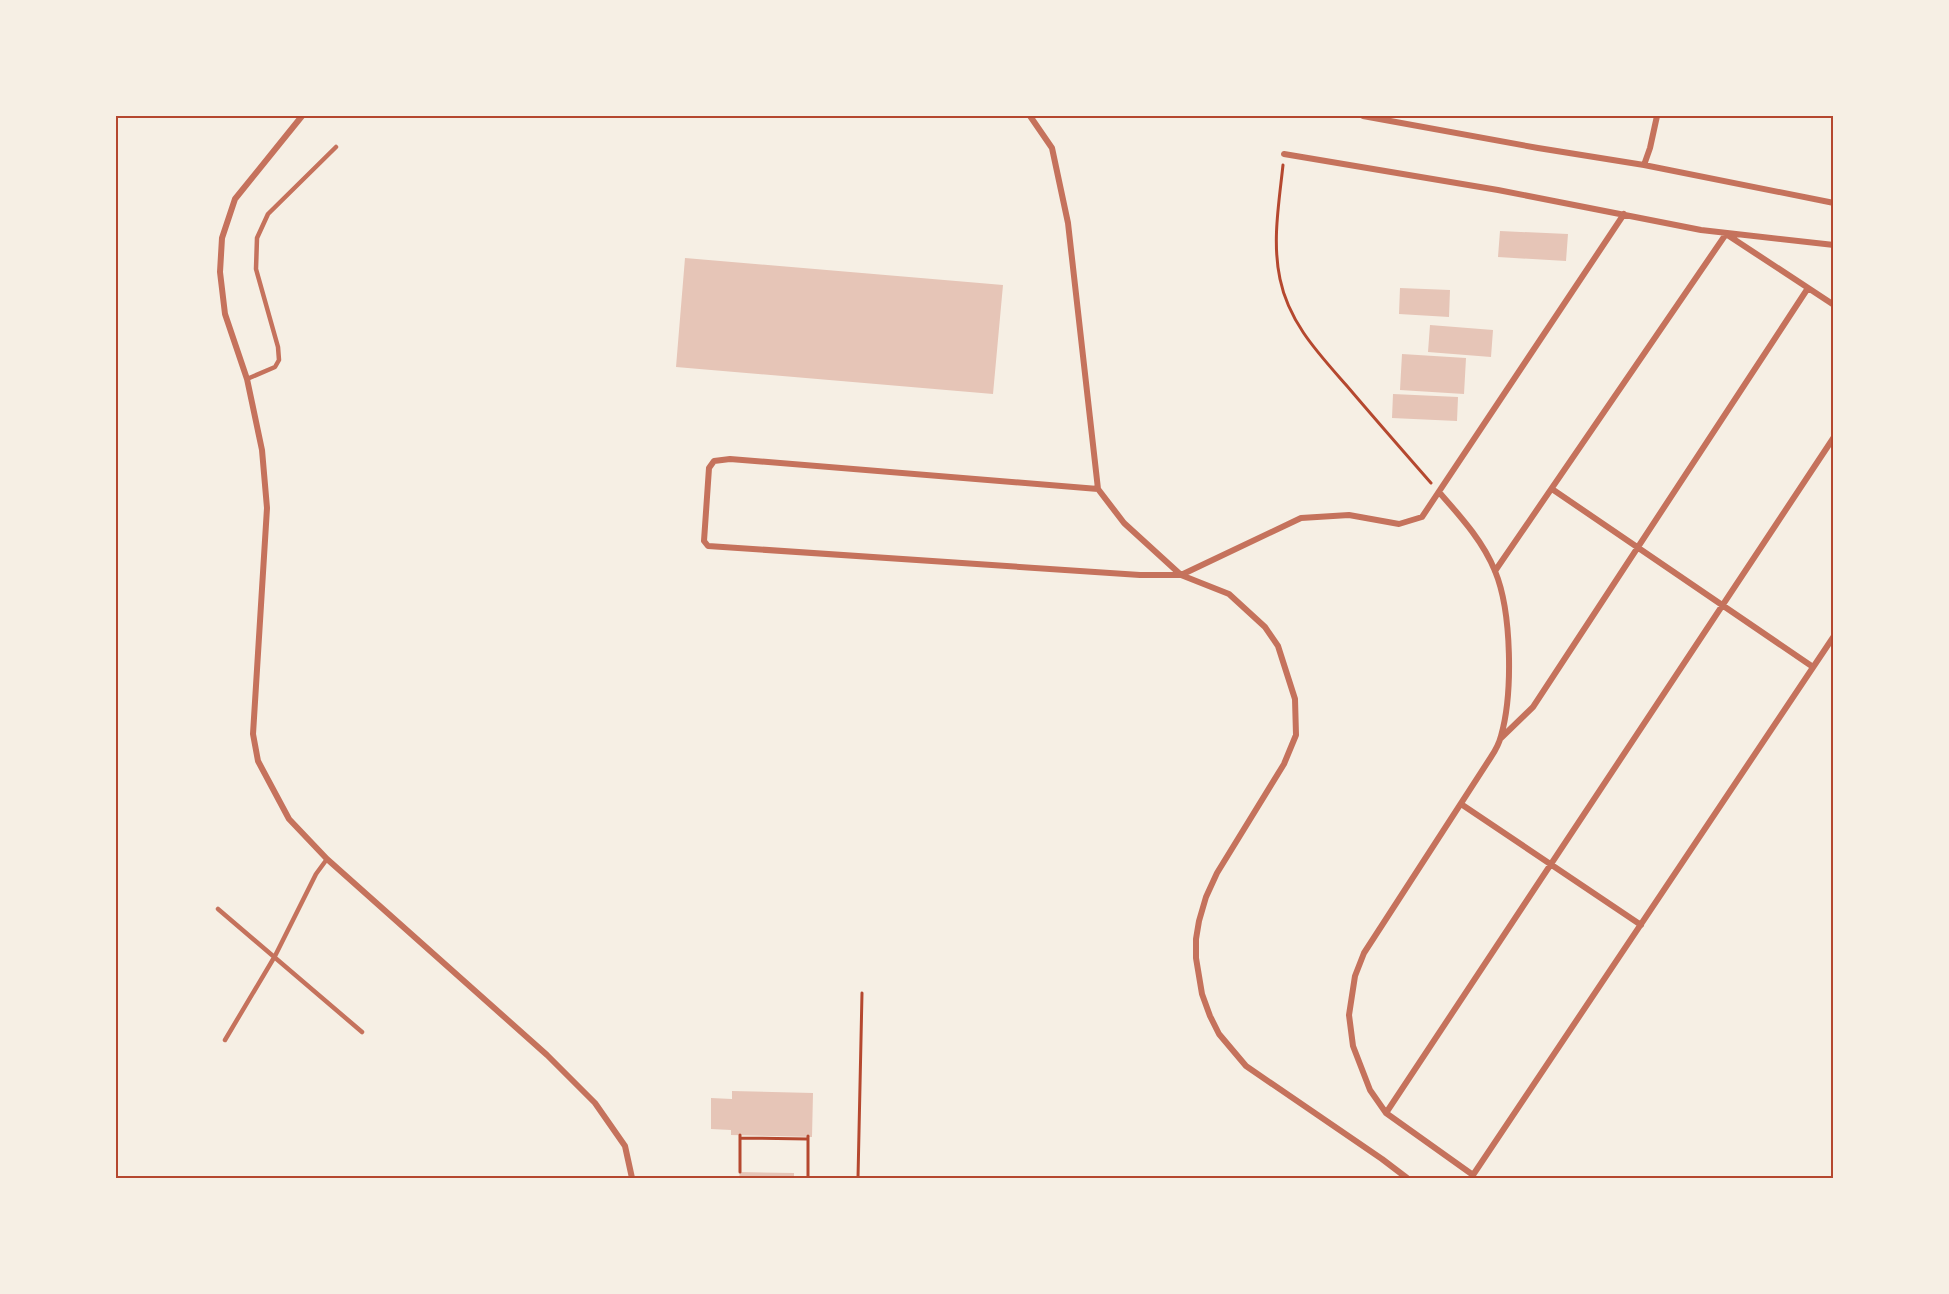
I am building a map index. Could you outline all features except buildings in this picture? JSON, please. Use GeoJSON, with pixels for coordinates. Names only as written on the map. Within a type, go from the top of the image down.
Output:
{"type":"FeatureCollection","features":[{"type":"Feature","properties":{"kind":"street"},"geometry":{"type":"LineString","coordinates":[[302,116],[235,199],[222,238],[220,272],[225,314],[248,379],[262,450],[267,507],[253,734],[258,761],[289,819],[327,860],[547,1055],[595,1103],[625,1146],[632,1179]]}},
{"type":"Feature","properties":{"kind":"street"},"geometry":{"type":"LineString","coordinates":[[1030,116],[1052,148],[1068,223],[1098,489],[1124,523],[1181,576]]}},
{"type":"Feature","properties":{"kind":"street"},"geometry":{"type":"LineString","coordinates":[[1363,116],[1644,165],[1833,203]]}},
{"type":"Feature","properties":{"kind":"street"},"geometry":{"type":"LineString","coordinates":[[1644,165],[1657,116]]}},
{"type":"Feature","properties":{"kind":"street"},"geometry":{"type":"LineString","coordinates":[[1284,154],[1498,190],[1726,234],[1833,245]]}},
{"type":"Feature","properties":{"kind":"street"},"geometry":{"type":"LineString","coordinates":[[1181,576],[1301,519],[1349,515],[1399,524],[1422,518],[1624,214]]}},
{"type":"Feature","properties":{"kind":"street"},"geometry":{"type":"LineString","coordinates":[[1726,234],[1833,305]]}},
{"type":"Feature","properties":{"kind":"street"},"geometry":{"type":"LineString","coordinates":[[1495,571],[1726,234]]}},
{"type":"Feature","properties":{"kind":"street"},"geometry":{"type":"LineString","coordinates":[[1501,738],[1533,707],[1808,288]]}},
{"type":"Feature","properties":{"kind":"street"},"geometry":{"type":"LineString","coordinates":[[1386,1113],[1833,436]]}},
{"type":"Feature","properties":{"kind":"street"},"geometry":{"type":"LineString","coordinates":[[1098,489],[832,466],[730,459],[714,461],[709,468],[704,541],[708,546],[1181,576],[1229,594],[1265,627],[1278,646],[1295,699],[1296,735],[1284,765],[1217,873],[1206,897],[1196,939],[1196,958],[1202,994],[1219,1034],[1246,1066],[1382,1159],[1407,1179]]}},
{"type":"Feature","properties":{"kind":"street"},"geometry":{"type":"LineString","coordinates":[[1552,489],[1814,667]]}},
{"type":"Feature","properties":{"kind":"street"},"geometry":{"type":"LineString","coordinates":[[1439,492],[1480,543],[1495,571],[1506,612],[1508,644],[1506,711],[1501,738],[1491,757],[1364,953],[1355,976],[1349,1015],[1353,1046],[1370,1090],[1386,1113],[1472,1177],[1833,636]]}},
{"type":"Feature","properties":{"kind":"street"},"geometry":{"type":"LineString","coordinates":[[1461,804],[1641,925]]}},
{"type":"Feature","properties":{"kind":"lane"},"geometry":{"type":"LineString","coordinates":[[248,379],[275,367],[279,360],[278,347],[256,268],[257,238],[268,214],[336,147]]}},
{"type":"Feature","properties":{"kind":"lane"},"geometry":{"type":"LineString","coordinates":[[225,1040],[275,956],[316,874],[327,860]]}},
{"type":"Feature","properties":{"kind":"lane"},"geometry":{"type":"LineString","coordinates":[[218,909],[362,1032]]}},
{"type":"Feature","properties":{"kind":"path"},"geometry":{"type":"LineString","coordinates":[[1284,154],[1276,226],[1276,251],[1280,279],[1294,319],[1325,362],[1439,492]]}},
{"type":"Feature","properties":{"kind":"path"},"geometry":{"type":"LineString","coordinates":[[858,1179],[862,993]]}},
{"type":"Feature","properties":{"kind":"path"},"geometry":{"type":"LineString","coordinates":[[740,1172],[740,1137],[808,1138],[808,1179]]}}]}
